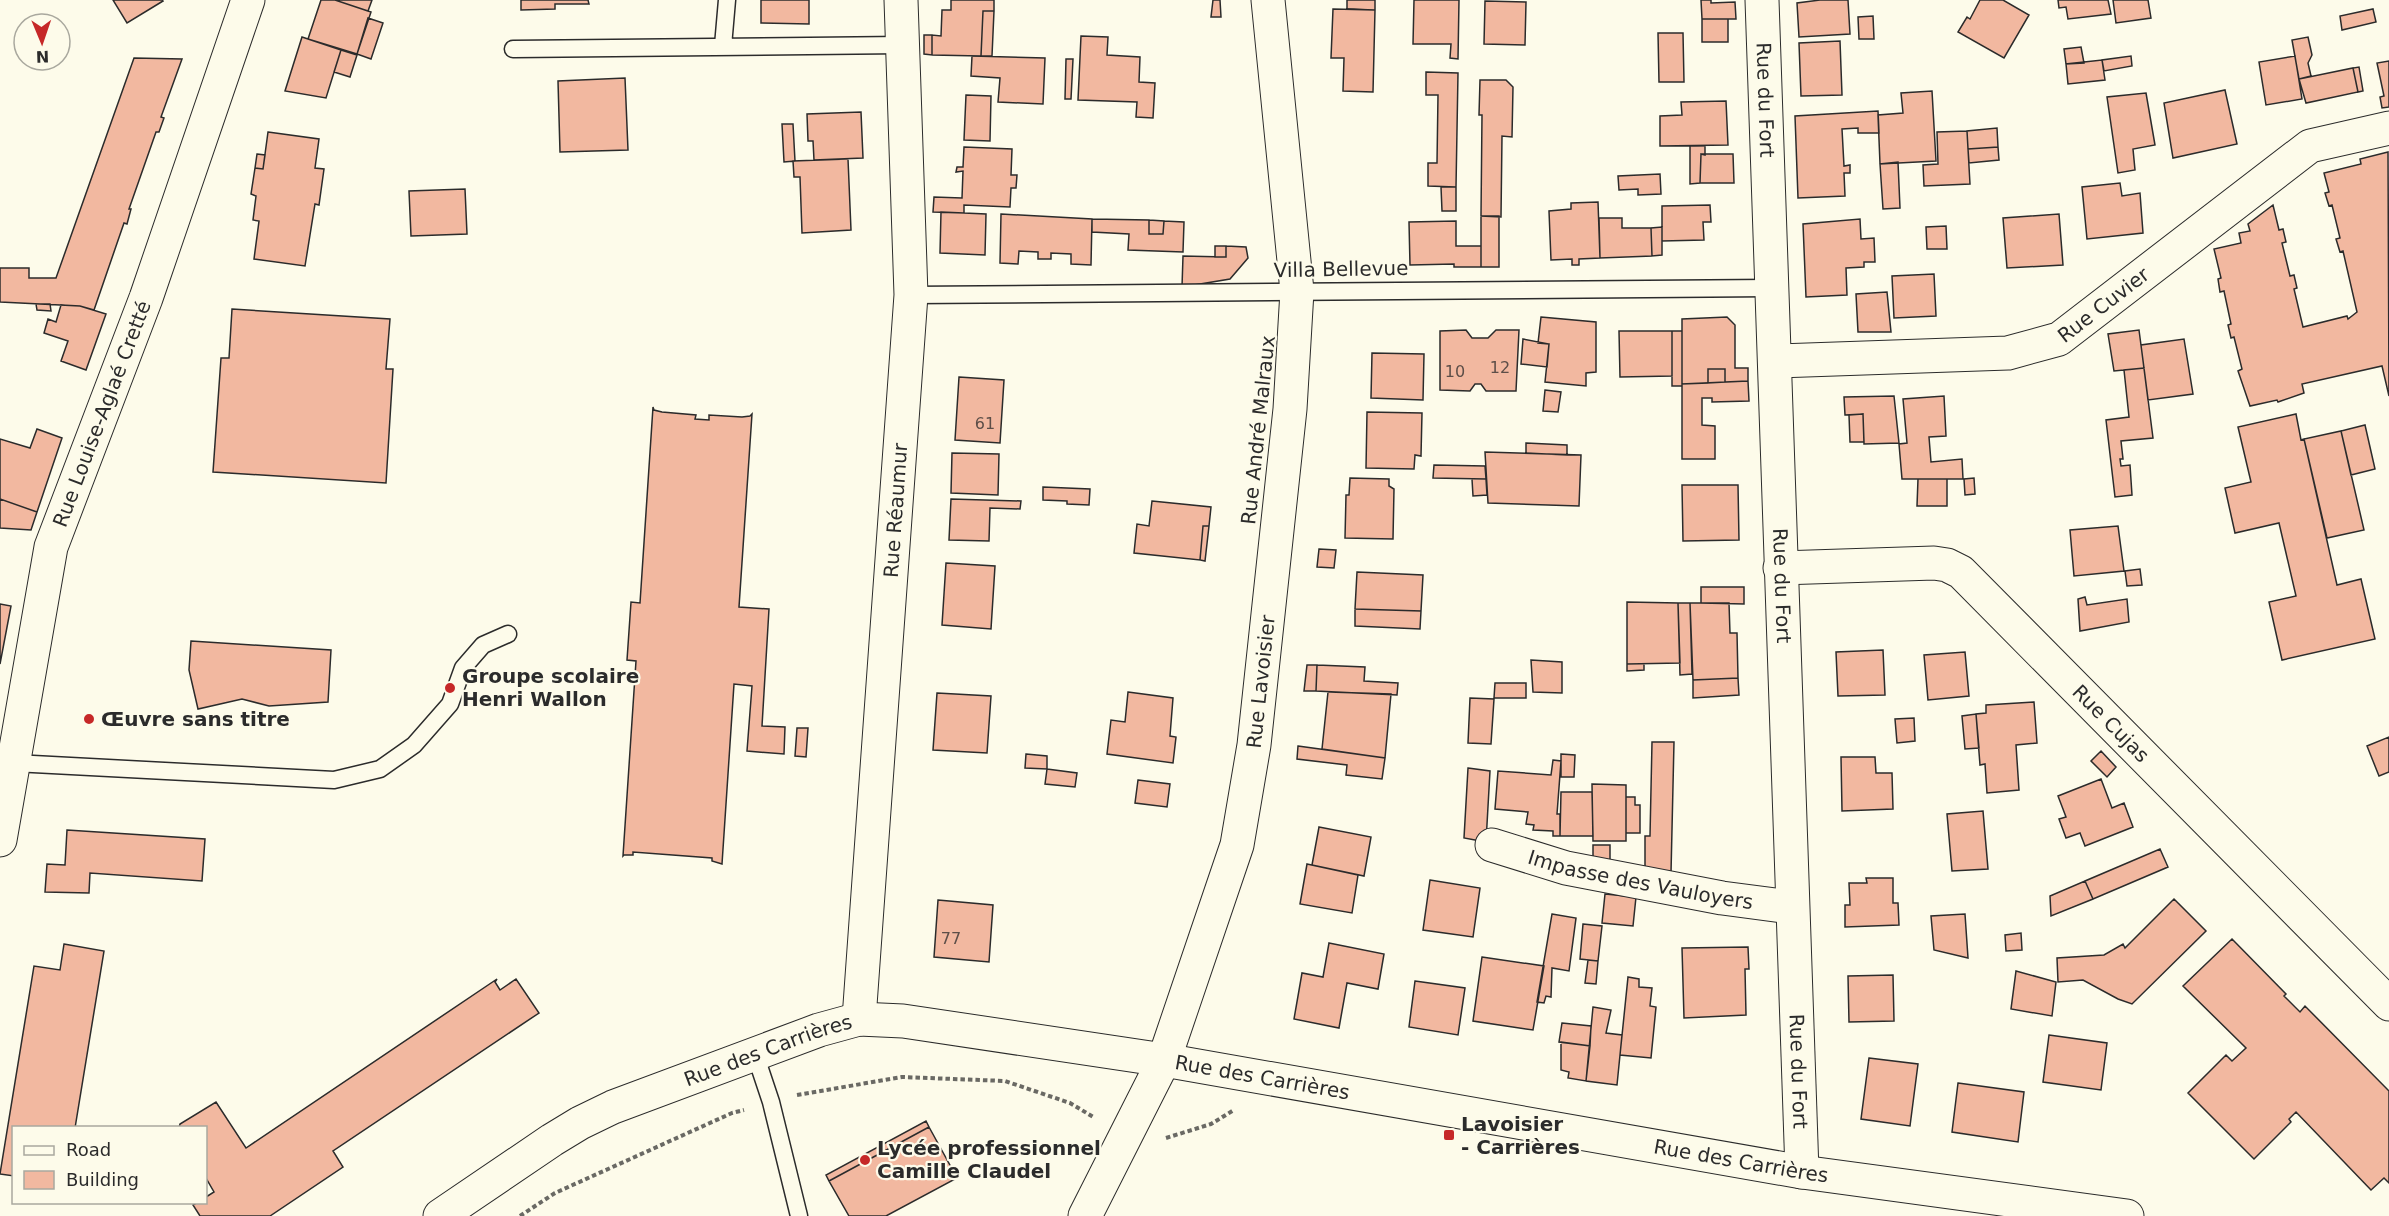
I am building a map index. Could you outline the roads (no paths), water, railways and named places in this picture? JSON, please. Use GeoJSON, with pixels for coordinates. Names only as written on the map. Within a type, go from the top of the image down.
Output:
{"type":"FeatureCollection","features":[{"type":"Feature","properties":{"kind":"street","name":"Rue Louise-Aglaé Cretté"},"geometry":{"type":"LineString","coordinates":[[0,840],[51,547],[146,298],[248,0]]}},
{"type":"Feature","properties":{"kind":"street","name":"Rue Réaumur"},"geometry":{"type":"LineString","coordinates":[[859,1019],[911,295],[901,0]]}},
{"type":"Feature","properties":{"kind":"street"},"geometry":{"type":"LineString","coordinates":[[1268,0],[1297,291]]}},
{"type":"Feature","properties":{"kind":"street","name":"Rue du Fort"},"geometry":{"type":"LineString","coordinates":[[1762,0],[1791,907],[1802,1172]]}},
{"type":"Feature","properties":{"kind":"street","name":"Rue Cuvier"},"geometry":{"type":"LineString","coordinates":[[1775,361],[2008,353],[2059,339],[2310,146],[2389,128]]}},
{"type":"Feature","properties":{"kind":"street","name":"Rue Lavoisier"},"geometry":{"type":"LineString","coordinates":[[1085,1216],[1164,1060],[1237,845],[1254,745],[1290,409],[1297,291]]}},
{"type":"Feature","properties":{"kind":"street","name":"Rue Cujas"},"geometry":{"type":"LineString","coordinates":[[1780,568],[1934,563],[1947,565],[1960,572],[2389,1004]]}},
{"type":"Feature","properties":{"kind":"street","name":"Impasse des Vauloyers"},"geometry":{"type":"LineString","coordinates":[[1492,845],[1566,868],[1722,898],[1791,907]]}},
{"type":"Feature","properties":{"kind":"street","name":"Rue des Carrières"},"geometry":{"type":"LineString","coordinates":[[440,1216],[580,1123],[613,1107],[819,1030],[859,1019],[903,1020],[1164,1060],[1802,1172],[2127,1216]]}},
{"type":"Feature","properties":{"kind":"lane"},"geometry":{"type":"LineString","coordinates":[[723,46],[727,0]]}},
{"type":"Feature","properties":{"kind":"lane"},"geometry":{"type":"LineString","coordinates":[[513,49],[903,45]]}},
{"type":"Feature","properties":{"kind":"lane","name":"Villa Bellevue"},"geometry":{"type":"LineString","coordinates":[[911,295],[1771,288]]}},
{"type":"Feature","properties":{"kind":"lane"},"geometry":{"type":"LineString","coordinates":[[14,763],[334,780],[380,769],[414,745],[450,704],[463,668],[483,645],[508,634]]}},
{"type":"Feature","properties":{"kind":"lane"},"geometry":{"type":"LineString","coordinates":[[755,1054],[771,1102],[799,1216]]}},
{"type":"Feature","properties":{"kind":"place","name":"Groupe scolaire Henri Wallon"},"geometry":{"type":"Point","coordinates":[450,688]}},
{"type":"Feature","properties":{"kind":"place","name":"Œuvre sans titre"},"geometry":{"type":"Point","coordinates":[89,719]}},
{"type":"Feature","properties":{"kind":"place","name":"Lavoisier - Carrières"},"geometry":{"type":"Point","coordinates":[1449,1135]}},
{"type":"Feature","properties":{"kind":"place","name":"Lycée professionnel Camille Claudel"},"geometry":{"type":"Point","coordinates":[865,1160]}}]}
